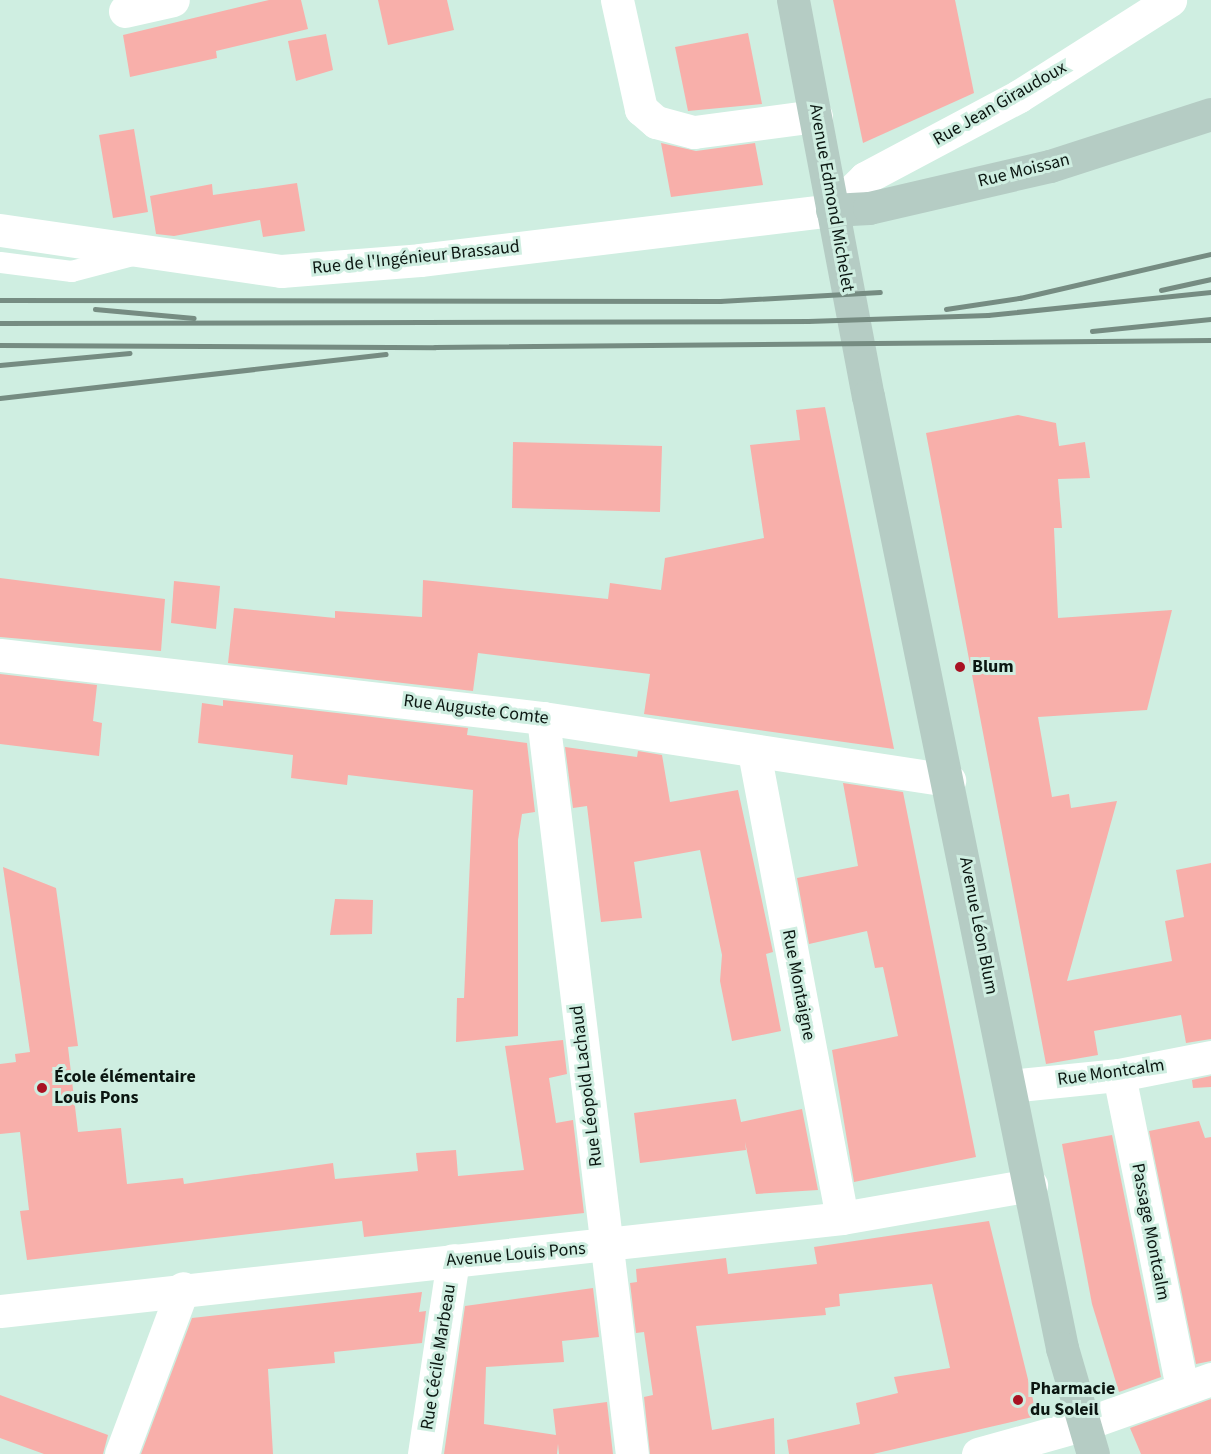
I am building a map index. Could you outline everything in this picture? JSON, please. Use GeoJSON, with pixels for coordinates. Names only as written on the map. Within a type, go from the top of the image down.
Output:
{"type":"FeatureCollection","features":[{"type":"Feature","properties":{"kind":"main road","name":"Avenue Edmond Michelet"},"geometry":{"type":"LineString","coordinates":[[793,0],[868,396]]}},
{"type":"Feature","properties":{"kind":"main road","name":"Rue Moissan"},"geometry":{"type":"LineString","coordinates":[[832,210],[869,208],[1050,166],[1211,114]]}},
{"type":"Feature","properties":{"kind":"main road","name":"Avenue Léon Blum"},"geometry":{"type":"LineString","coordinates":[[868,396],[949,780],[1010,1086],[1088,1439]]}},
{"type":"Feature","properties":{"kind":"street"},"geometry":{"type":"LineString","coordinates":[[125,11],[173,0]]}},
{"type":"Feature","properties":{"kind":"street"},"geometry":{"type":"LineString","coordinates":[[617,0],[641,109],[656,122],[694,132],[816,116]]}},
{"type":"Feature","properties":{"kind":"street","name":"Rue Jean Giraudoux"},"geometry":{"type":"LineString","coordinates":[[832,210],[865,178],[1020,96],[1170,0]]}},
{"type":"Feature","properties":{"kind":"street","name":"Rue de l'Ingénieur Brassaud"},"geometry":{"type":"LineString","coordinates":[[0,230],[281,271],[420,260],[832,210]]}},
{"type":"Feature","properties":{"kind":"street","name":"Rue Auguste Comte"},"geometry":{"type":"LineString","coordinates":[[0,655],[543,718],[949,780]]}},
{"type":"Feature","properties":{"kind":"street","name":"Rue Léopold Lachaud"},"geometry":{"type":"LineString","coordinates":[[543,718],[632,1454]]}},
{"type":"Feature","properties":{"kind":"street","name":"Rue Montaigne"},"geometry":{"type":"LineString","coordinates":[[754,752],[842,1218]]}},
{"type":"Feature","properties":{"kind":"street","name":"Rue Montcalm"},"geometry":{"type":"LineString","coordinates":[[1010,1086],[1119,1075],[1211,1057]]}},
{"type":"Feature","properties":{"kind":"street","name":"Passage Montcalm"},"geometry":{"type":"LineString","coordinates":[[1119,1075],[1196,1384]]}},
{"type":"Feature","properties":{"kind":"street","name":"Avenue Louis Pons"},"geometry":{"type":"LineString","coordinates":[[0,1311],[183,1288],[453,1260],[606,1247],[842,1218],[1031,1185]]}},
{"type":"Feature","properties":{"kind":"street","name":"Rue Cécile Marbeau"},"geometry":{"type":"LineString","coordinates":[[424,1454],[453,1260]]}},
{"type":"Feature","properties":{"kind":"street"},"geometry":{"type":"LineString","coordinates":[[121,1454],[183,1288]]}},
{"type":"Feature","properties":{"kind":"street"},"geometry":{"type":"LineString","coordinates":[[978,1454],[1088,1439],[1196,1384]]}},
{"type":"Feature","properties":{"kind":"lane"},"geometry":{"type":"LineString","coordinates":[[0,262],[71,271],[145,252]]}},
{"type":"Feature","properties":{"kind":"building"},"geometry":{"type":"Polygon","coordinates":[[[269,0],[301,0],[308,29],[216,51],[217,58],[130,77],[123,35],[269,0]]]}},
{"type":"Feature","properties":{"kind":"building"},"geometry":{"type":"Polygon","coordinates":[[[378,0],[447,0],[454,30],[388,45],[378,0]]]}},
{"type":"Feature","properties":{"kind":"building"},"geometry":{"type":"Polygon","coordinates":[[[833,0],[955,0],[974,93],[863,143],[833,0]]]}},
{"type":"Feature","properties":{"kind":"building"},"geometry":{"type":"Polygon","coordinates":[[[748,33],[762,104],[688,111],[675,47],[748,33]]]}},
{"type":"Feature","properties":{"kind":"building"},"geometry":{"type":"Polygon","coordinates":[[[326,34],[333,70],[296,81],[288,41],[326,34]]]}},
{"type":"Feature","properties":{"kind":"building"},"geometry":{"type":"Polygon","coordinates":[[[134,129],[148,212],[113,218],[99,135],[134,129]]]}},
{"type":"Feature","properties":{"kind":"building"},"geometry":{"type":"Polygon","coordinates":[[[661,143],[696,151],[755,143],[763,185],[671,197],[661,143]]]}},
{"type":"Feature","properties":{"kind":"building"},"geometry":{"type":"Polygon","coordinates":[[[297,183],[305,231],[263,237],[260,220],[174,236],[156,234],[150,196],[212,184],[213,195],[297,183]]]}},
{"type":"Feature","properties":{"kind":"building"},"geometry":{"type":"Polygon","coordinates":[[[825,407],[894,749],[644,714],[650,674],[478,653],[473,691],[228,663],[234,608],[335,618],[335,611],[422,617],[423,580],[608,599],[610,583],[661,590],[665,558],[764,538],[750,445],[800,440],[796,410],[825,407]]]}},
{"type":"Feature","properties":{"kind":"building"},"geometry":{"type":"Polygon","coordinates":[[[1018,415],[1056,423],[1059,446],[1085,442],[1090,478],[1058,479],[1062,528],[1054,528],[1058,618],[1172,610],[1147,710],[1038,717],[1052,797],[1069,794],[1071,808],[1117,801],[1067,981],[1172,961],[1165,921],[1184,917],[1176,870],[1211,863],[1211,1039],[1186,1043],[1181,1015],[1094,1031],[1098,1055],[1046,1064],[926,433],[1018,415]]]}},
{"type":"Feature","properties":{"kind":"building"},"geometry":{"type":"Polygon","coordinates":[[[513,442],[662,446],[660,512],[512,508],[513,442]]]}},
{"type":"Feature","properties":{"kind":"building"},"geometry":{"type":"Polygon","coordinates":[[[0,578],[165,599],[161,651],[0,637],[0,578]]]}},
{"type":"Feature","properties":{"kind":"building"},"geometry":{"type":"Polygon","coordinates":[[[174,581],[220,586],[216,629],[171,623],[174,581]]]}},
{"type":"Feature","properties":{"kind":"building"},"geometry":{"type":"Polygon","coordinates":[[[0,674],[97,685],[93,721],[102,723],[99,756],[0,744],[0,674]]]}},
{"type":"Feature","properties":{"kind":"building"},"geometry":{"type":"Polygon","coordinates":[[[223,700],[468,728],[467,735],[527,743],[535,812],[522,814],[518,840],[518,1036],[456,1042],[457,998],[464,998],[473,790],[348,775],[347,785],[291,778],[293,755],[198,743],[202,703],[223,706],[223,700]]]}},
{"type":"Feature","properties":{"kind":"building"},"geometry":{"type":"Polygon","coordinates":[[[565,747],[637,757],[638,751],[662,755],[670,802],[738,790],[773,952],[766,954],[781,1031],[732,1041],[720,981],[722,955],[700,850],[634,862],[642,918],[601,922],[587,806],[573,808],[565,747]]]}},
{"type":"Feature","properties":{"kind":"building"},"geometry":{"type":"Polygon","coordinates":[[[843,783],[903,792],[976,1157],[854,1182],[832,1050],[898,1036],[883,967],[875,968],[867,931],[809,944],[797,878],[858,866],[843,783]]]}},
{"type":"Feature","properties":{"kind":"building"},"geometry":{"type":"Polygon","coordinates":[[[3,867],[56,888],[78,1046],[68,1047],[78,1132],[121,1128],[127,1184],[183,1178],[184,1184],[333,1163],[335,1179],[418,1171],[416,1153],[456,1150],[458,1176],[524,1170],[505,1046],[563,1040],[567,1074],[549,1078],[556,1123],[573,1120],[584,1213],[364,1237],[362,1221],[27,1260],[20,1211],[29,1210],[20,1132],[0,1134],[0,1064],[16,1062],[15,1054],[30,1052],[3,867]]]}},
{"type":"Feature","properties":{"kind":"building"},"geometry":{"type":"Polygon","coordinates":[[[335,899],[373,900],[372,934],[330,935],[335,899]]]}},
{"type":"Feature","properties":{"kind":"building"},"geometry":{"type":"Polygon","coordinates":[[[1211,1076],[1211,1087],[1193,1088],[1192,1080],[1211,1076]]]}},
{"type":"Feature","properties":{"kind":"building"},"geometry":{"type":"Polygon","coordinates":[[[736,1099],[741,1122],[802,1109],[818,1190],[756,1194],[745,1142],[746,1150],[640,1163],[634,1113],[736,1099]]]}},
{"type":"Feature","properties":{"kind":"building"},"geometry":{"type":"Polygon","coordinates":[[[1199,1121],[1205,1138],[1211,1137],[1211,1361],[1196,1364],[1149,1131],[1199,1121]]]}},
{"type":"Feature","properties":{"kind":"building"},"geometry":{"type":"Polygon","coordinates":[[[1112,1135],[1161,1377],[1119,1392],[1092,1304],[1062,1144],[1112,1135]]]}},
{"type":"Feature","properties":{"kind":"building"},"geometry":{"type":"Polygon","coordinates":[[[989,1221],[1037,1416],[873,1454],[789,1454],[787,1440],[860,1424],[856,1403],[898,1393],[894,1377],[950,1368],[932,1284],[839,1294],[840,1306],[825,1308],[826,1315],[696,1326],[712,1430],[774,1418],[775,1454],[650,1454],[644,1397],[653,1395],[644,1332],[636,1333],[630,1283],[637,1282],[636,1269],[726,1258],[728,1274],[817,1264],[814,1247],[989,1221]]]}},
{"type":"Feature","properties":{"kind":"building"},"geometry":{"type":"Polygon","coordinates":[[[593,1288],[599,1337],[562,1341],[564,1362],[486,1367],[484,1424],[556,1435],[553,1409],[607,1402],[613,1454],[559,1454],[558,1444],[557,1454],[444,1454],[465,1306],[593,1288]]]}},
{"type":"Feature","properties":{"kind":"building"},"geometry":{"type":"Polygon","coordinates":[[[422,1292],[419,1312],[426,1311],[422,1343],[334,1352],[335,1363],[268,1369],[273,1454],[141,1454],[192,1318],[422,1292]]]}},
{"type":"Feature","properties":{"kind":"building"},"geometry":{"type":"Polygon","coordinates":[[[0,1395],[108,1435],[103,1454],[44,1454],[0,1438],[0,1395]]]}},
{"type":"Feature","properties":{"kind":"building"},"geometry":{"type":"Polygon","coordinates":[[[1211,1399],[1211,1454],[1141,1454],[1130,1428],[1211,1399]]]}},
{"type":"Feature","properties":{"kind":"railway"},"geometry":{"type":"LineString","coordinates":[[946,309],[1020,298],[1211,254]]}},
{"type":"Feature","properties":{"kind":"railway"},"geometry":{"type":"LineString","coordinates":[[1161,290],[1211,279]]}},
{"type":"Feature","properties":{"kind":"railway"},"geometry":{"type":"LineString","coordinates":[[0,300],[720,301],[880,292]]}},
{"type":"Feature","properties":{"kind":"railway"},"geometry":{"type":"LineString","coordinates":[[0,323],[808,321],[988,315],[1211,292]]}},
{"type":"Feature","properties":{"kind":"railway"},"geometry":{"type":"LineString","coordinates":[[95,309],[194,318]]}},
{"type":"Feature","properties":{"kind":"railway"},"geometry":{"type":"LineString","coordinates":[[1092,331],[1211,319]]}},
{"type":"Feature","properties":{"kind":"railway"},"geometry":{"type":"LineString","coordinates":[[0,345],[435,347],[1211,340]]}},
{"type":"Feature","properties":{"kind":"railway"},"geometry":{"type":"LineString","coordinates":[[0,365],[129,353]]}},
{"type":"Feature","properties":{"kind":"railway"},"geometry":{"type":"LineString","coordinates":[[0,398],[385,354]]}},
{"type":"Feature","properties":{"kind":"place","name":"Blum"},"geometry":{"type":"Point","coordinates":[960,667]}},
{"type":"Feature","properties":{"kind":"place","name":"École élémentaire Louis Pons"},"geometry":{"type":"Point","coordinates":[42,1088]}},
{"type":"Feature","properties":{"kind":"place","name":"Pharmacie du Soleil"},"geometry":{"type":"Point","coordinates":[1018,1400]}}]}
